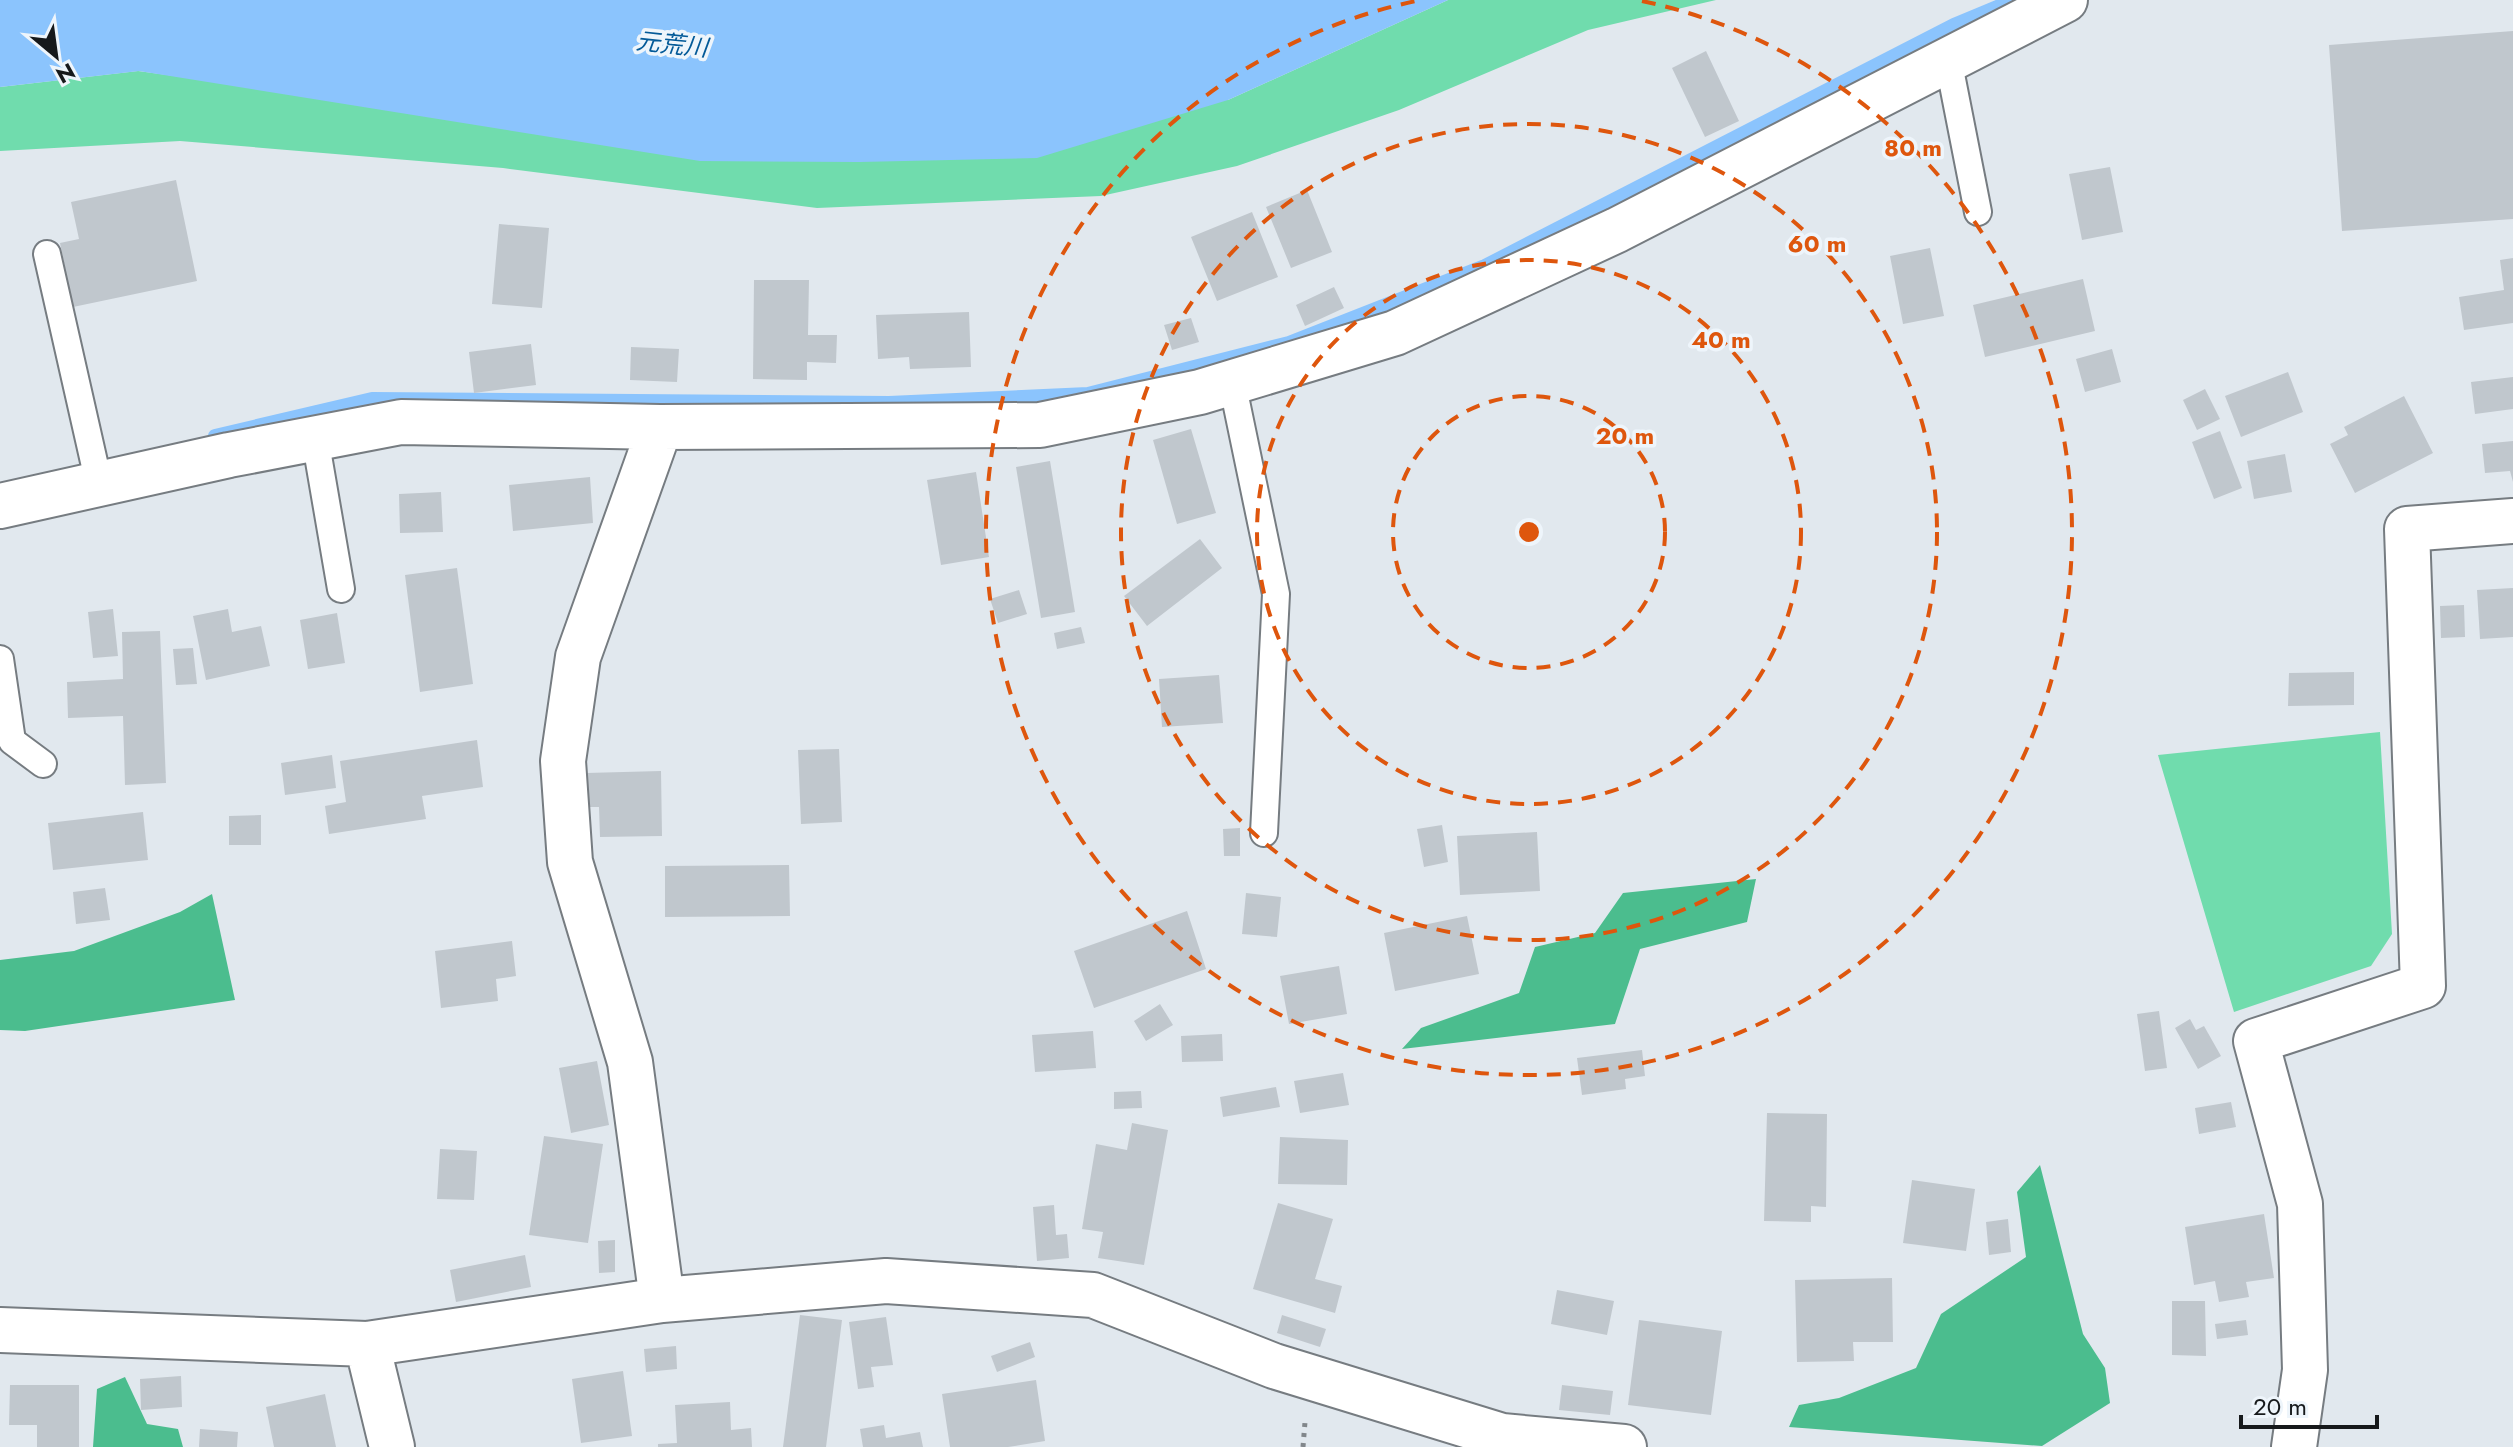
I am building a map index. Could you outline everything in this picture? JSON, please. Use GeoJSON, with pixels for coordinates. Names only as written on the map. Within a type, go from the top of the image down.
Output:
{"type":"FeatureCollection","features":[{"type":"Feature","properties":{"kind":"street"},"geometry":{"type":"LineString","coordinates":[[0,506],[401,422],[660,427],[1040,425],[1200,392],[1395,333],[1617,230],[2065,0]]}},
{"type":"Feature","properties":{"kind":"street"},"geometry":{"type":"LineString","coordinates":[[660,427],[578,657],[563,761],[570,862],[630,1062],[662,1300]]}},
{"type":"Feature","properties":{"kind":"street"},"geometry":{"type":"LineString","coordinates":[[2294,1447],[2305,1370],[2300,1204],[2256,1041],[2423,986],[2407,529],[2513,521]]}},
{"type":"Feature","properties":{"kind":"street"},"geometry":{"type":"LineString","coordinates":[[0,1330],[367,1344],[662,1300],[886,1281],[1093,1295],[1274,1366],[1502,1436],[1624,1447]]}},
{"type":"Feature","properties":{"kind":"street"},"geometry":{"type":"LineString","coordinates":[[367,1344],[392,1447]]}},
{"type":"Feature","properties":{"kind":"lane"},"geometry":{"type":"LineString","coordinates":[[1948,59],[1978,212]]}},
{"type":"Feature","properties":{"kind":"lane"},"geometry":{"type":"LineString","coordinates":[[47,254],[99,484]]}},
{"type":"Feature","properties":{"kind":"lane"},"geometry":{"type":"LineString","coordinates":[[1232,382],[1276,594],[1264,833]]}},
{"type":"Feature","properties":{"kind":"lane"},"geometry":{"type":"LineString","coordinates":[[315,438],[341,589]]}},
{"type":"Feature","properties":{"kind":"lane"},"geometry":{"type":"LineString","coordinates":[[0,659],[12,741],[43,764]]}},
{"type":"Feature","properties":{"kind":"green space"},"geometry":{"type":"Polygon","coordinates":[[[1448,0],[1716,0],[1588,30],[1399,110],[1237,166],[1101,196],[817,208],[503,168],[180,141],[0,151],[0,87],[138,71],[256,87],[1228,100],[1448,0]]]}},
{"type":"Feature","properties":{"kind":"green space"},"geometry":{"type":"Polygon","coordinates":[[[2380,732],[2392,934],[2371,966],[2234,1012],[2158,755],[2380,732]]]}},
{"type":"Feature","properties":{"kind":"green space"},"geometry":{"type":"Polygon","coordinates":[[[1756,879],[1747,922],[1640,949],[1615,1024],[1402,1049],[1421,1028],[1519,993],[1535,947],[1595,933],[1623,893],[1756,879]]]}},
{"type":"Feature","properties":{"kind":"green space"},"geometry":{"type":"Polygon","coordinates":[[[212,894],[235,1000],[25,1031],[0,1030],[0,960],[74,951],[180,912],[212,894]]]}},
{"type":"Feature","properties":{"kind":"green space"},"geometry":{"type":"Polygon","coordinates":[[[2040,1165],[2083,1334],[2105,1368],[2110,1403],[2042,1446],[1789,1427],[1799,1405],[1839,1398],[1916,1368],[1941,1314],[2026,1257],[2017,1192],[2040,1165]]]}},
{"type":"Feature","properties":{"kind":"green space"},"geometry":{"type":"Polygon","coordinates":[[[125,1377],[147,1424],[178,1429],[183,1447],[93,1447],[97,1389],[125,1377]]]}},
{"type":"Feature","properties":{"kind":"water","name":"元荒川"},"geometry":{"type":"Polygon","coordinates":[[[0,0],[1448,0],[1228,100],[1037,158],[859,162],[700,161],[139,71],[0,87],[0,0]]]}},
{"type":"Feature","properties":{"kind":"building"},"geometry":{"type":"Polygon","coordinates":[[[2513,31],[2513,219],[2342,231],[2329,45],[2513,31]]]}},
{"type":"Feature","properties":{"kind":"building"},"geometry":{"type":"Polygon","coordinates":[[[1706,51],[1739,121],[1705,137],[1672,68],[1706,51]]]}},
{"type":"Feature","properties":{"kind":"building"},"geometry":{"type":"Polygon","coordinates":[[[2110,167],[2123,232],[2082,240],[2069,174],[2110,167]]]}},
{"type":"Feature","properties":{"kind":"building"},"geometry":{"type":"Polygon","coordinates":[[[176,180],[197,281],[73,307],[60,243],[79,239],[71,202],[176,180]]]}},
{"type":"Feature","properties":{"kind":"building"},"geometry":{"type":"Polygon","coordinates":[[[1307,190],[1332,252],[1291,268],[1266,207],[1307,190]]]}},
{"type":"Feature","properties":{"kind":"building"},"geometry":{"type":"Polygon","coordinates":[[[1252,212],[1278,277],[1217,301],[1191,237],[1252,212]]]}},
{"type":"Feature","properties":{"kind":"building"},"geometry":{"type":"Polygon","coordinates":[[[499,224],[549,228],[542,308],[492,304],[499,224]]]}},
{"type":"Feature","properties":{"kind":"building"},"geometry":{"type":"Polygon","coordinates":[[[1930,248],[1944,316],[1903,324],[1890,256],[1930,248]]]}},
{"type":"Feature","properties":{"kind":"building"},"geometry":{"type":"Polygon","coordinates":[[[2513,258],[2513,323],[2464,330],[2459,297],[2504,290],[2500,260],[2513,258]]]}},
{"type":"Feature","properties":{"kind":"building"},"geometry":{"type":"Polygon","coordinates":[[[2083,279],[2095,331],[1985,357],[1973,305],[2083,279]]]}},
{"type":"Feature","properties":{"kind":"building"},"geometry":{"type":"Polygon","coordinates":[[[754,280],[809,280],[808,335],[837,335],[836,363],[807,362],[807,380],[753,379],[754,280]]]}},
{"type":"Feature","properties":{"kind":"building"},"geometry":{"type":"Polygon","coordinates":[[[1334,287],[1344,308],[1305,326],[1296,305],[1334,287]]]}},
{"type":"Feature","properties":{"kind":"building"},"geometry":{"type":"Polygon","coordinates":[[[969,312],[971,367],[910,369],[909,357],[878,359],[876,315],[969,312]]]}},
{"type":"Feature","properties":{"kind":"building"},"geometry":{"type":"Polygon","coordinates":[[[1191,318],[1199,342],[1172,350],[1164,325],[1191,318]]]}},
{"type":"Feature","properties":{"kind":"building"},"geometry":{"type":"Polygon","coordinates":[[[531,344],[536,385],[474,393],[469,352],[531,344]]]}},
{"type":"Feature","properties":{"kind":"building"},"geometry":{"type":"Polygon","coordinates":[[[631,347],[679,349],[677,382],[630,380],[631,347]]]}},
{"type":"Feature","properties":{"kind":"building"},"geometry":{"type":"Polygon","coordinates":[[[2112,349],[2121,382],[2085,392],[2076,359],[2112,349]]]}},
{"type":"Feature","properties":{"kind":"building"},"geometry":{"type":"Polygon","coordinates":[[[2288,372],[2303,412],[2241,437],[2225,396],[2288,372]]]}},
{"type":"Feature","properties":{"kind":"building"},"geometry":{"type":"Polygon","coordinates":[[[2513,377],[2513,409],[2475,414],[2471,382],[2513,377]]]}},
{"type":"Feature","properties":{"kind":"building"},"geometry":{"type":"Polygon","coordinates":[[[2205,389],[2220,419],[2197,430],[2183,400],[2205,389]]]}},
{"type":"Feature","properties":{"kind":"building"},"geometry":{"type":"Polygon","coordinates":[[[2404,396],[2433,453],[2355,493],[2330,444],[2348,435],[2344,427],[2404,396]]]}},
{"type":"Feature","properties":{"kind":"building"},"geometry":{"type":"Polygon","coordinates":[[[1191,429],[1216,513],[1177,524],[1153,440],[1191,429]]]}},
{"type":"Feature","properties":{"kind":"building"},"geometry":{"type":"Polygon","coordinates":[[[2220,431],[2242,488],[2214,499],[2192,442],[2220,431]]]}},
{"type":"Feature","properties":{"kind":"building"},"geometry":{"type":"Polygon","coordinates":[[[2513,441],[2513,482],[2510,471],[2485,473],[2482,444],[2513,441]]]}},
{"type":"Feature","properties":{"kind":"building"},"geometry":{"type":"Polygon","coordinates":[[[2285,454],[2292,492],[2254,499],[2247,461],[2285,454]]]}},
{"type":"Feature","properties":{"kind":"building"},"geometry":{"type":"Polygon","coordinates":[[[1050,461],[1075,612],[1041,618],[1016,467],[1050,461]]]}},
{"type":"Feature","properties":{"kind":"building"},"geometry":{"type":"Polygon","coordinates":[[[976,472],[989,557],[941,565],[927,480],[976,472]]]}},
{"type":"Feature","properties":{"kind":"building"},"geometry":{"type":"Polygon","coordinates":[[[590,477],[593,523],[513,531],[509,485],[590,477]]]}},
{"type":"Feature","properties":{"kind":"building"},"geometry":{"type":"Polygon","coordinates":[[[441,492],[443,532],[400,533],[399,494],[441,492]]]}},
{"type":"Feature","properties":{"kind":"building"},"geometry":{"type":"Polygon","coordinates":[[[1200,539],[1222,568],[1147,626],[1124,596],[1200,539]]]}},
{"type":"Feature","properties":{"kind":"building"},"geometry":{"type":"Polygon","coordinates":[[[457,568],[473,684],[420,692],[405,575],[457,568]]]}},
{"type":"Feature","properties":{"kind":"building"},"geometry":{"type":"Polygon","coordinates":[[[2513,588],[2513,637],[2480,639],[2477,590],[2513,588]]]}},
{"type":"Feature","properties":{"kind":"building"},"geometry":{"type":"Polygon","coordinates":[[[1019,590],[1027,614],[998,623],[990,599],[1019,590]]]}},
{"type":"Feature","properties":{"kind":"building"},"geometry":{"type":"Polygon","coordinates":[[[2464,605],[2465,637],[2441,638],[2440,606],[2464,605]]]}},
{"type":"Feature","properties":{"kind":"building"},"geometry":{"type":"Polygon","coordinates":[[[113,609],[118,656],[93,658],[88,612],[113,609]]]}},
{"type":"Feature","properties":{"kind":"building"},"geometry":{"type":"Polygon","coordinates":[[[228,609],[232,632],[261,626],[270,666],[206,680],[193,616],[228,609]]]}},
{"type":"Feature","properties":{"kind":"building"},"geometry":{"type":"Polygon","coordinates":[[[337,613],[345,663],[308,669],[300,620],[337,613]]]}},
{"type":"Feature","properties":{"kind":"building"},"geometry":{"type":"Polygon","coordinates":[[[1081,627],[1085,643],[1057,649],[1054,633],[1081,627]]]}},
{"type":"Feature","properties":{"kind":"building"},"geometry":{"type":"Polygon","coordinates":[[[160,631],[166,783],[125,785],[123,716],[68,718],[67,682],[123,679],[122,632],[160,631]]]}},
{"type":"Feature","properties":{"kind":"building"},"geometry":{"type":"Polygon","coordinates":[[[193,648],[197,684],[176,685],[173,649],[193,648]]]}},
{"type":"Feature","properties":{"kind":"building"},"geometry":{"type":"Polygon","coordinates":[[[2354,672],[2354,705],[2288,706],[2289,673],[2354,672]]]}},
{"type":"Feature","properties":{"kind":"building"},"geometry":{"type":"Polygon","coordinates":[[[1219,675],[1223,723],[1162,727],[1159,679],[1219,675]]]}},
{"type":"Feature","properties":{"kind":"building"},"geometry":{"type":"Polygon","coordinates":[[[477,740],[483,787],[422,796],[426,819],[329,834],[325,806],[346,802],[340,761],[477,740]]]}},
{"type":"Feature","properties":{"kind":"building"},"geometry":{"type":"Polygon","coordinates":[[[839,749],[842,822],[801,824],[798,750],[839,749]]]}},
{"type":"Feature","properties":{"kind":"building"},"geometry":{"type":"Polygon","coordinates":[[[332,755],[336,788],[285,795],[281,763],[332,755]]]}},
{"type":"Feature","properties":{"kind":"building"},"geometry":{"type":"Polygon","coordinates":[[[661,771],[662,836],[600,837],[599,807],[586,807],[586,773],[661,771]]]}},
{"type":"Feature","properties":{"kind":"building"},"geometry":{"type":"Polygon","coordinates":[[[143,812],[148,860],[53,870],[48,823],[143,812]]]}},
{"type":"Feature","properties":{"kind":"building"},"geometry":{"type":"Polygon","coordinates":[[[261,815],[261,845],[229,845],[229,816],[261,815]]]}},
{"type":"Feature","properties":{"kind":"building"},"geometry":{"type":"Polygon","coordinates":[[[1442,825],[1448,862],[1424,867],[1417,829],[1442,825]]]}},
{"type":"Feature","properties":{"kind":"building"},"geometry":{"type":"Polygon","coordinates":[[[1240,828],[1240,856],[1224,856],[1223,829],[1240,828]]]}},
{"type":"Feature","properties":{"kind":"building"},"geometry":{"type":"Polygon","coordinates":[[[1537,832],[1540,891],[1460,895],[1457,836],[1537,832]]]}},
{"type":"Feature","properties":{"kind":"building"},"geometry":{"type":"Polygon","coordinates":[[[789,865],[790,916],[665,917],[665,866],[789,865]]]}},
{"type":"Feature","properties":{"kind":"building"},"geometry":{"type":"Polygon","coordinates":[[[105,888],[110,920],[76,924],[73,892],[105,888]]]}},
{"type":"Feature","properties":{"kind":"building"},"geometry":{"type":"Polygon","coordinates":[[[1246,893],[1281,897],[1277,937],[1242,934],[1246,893]]]}},
{"type":"Feature","properties":{"kind":"building"},"geometry":{"type":"Polygon","coordinates":[[[1187,911],[1206,969],[1094,1008],[1074,951],[1187,911]]]}},
{"type":"Feature","properties":{"kind":"building"},"geometry":{"type":"Polygon","coordinates":[[[1467,916],[1479,974],[1395,991],[1384,933],[1467,916]]]}},
{"type":"Feature","properties":{"kind":"building"},"geometry":{"type":"Polygon","coordinates":[[[512,941],[516,976],[496,979],[498,1001],[441,1008],[435,951],[512,941]]]}},
{"type":"Feature","properties":{"kind":"building"},"geometry":{"type":"Polygon","coordinates":[[[1339,966],[1347,1014],[1289,1024],[1280,976],[1339,966]]]}},
{"type":"Feature","properties":{"kind":"building"},"geometry":{"type":"Polygon","coordinates":[[[1160,1004],[1173,1025],[1146,1041],[1134,1021],[1160,1004]]]}},
{"type":"Feature","properties":{"kind":"building"},"geometry":{"type":"Polygon","coordinates":[[[2159,1011],[2167,1068],[2145,1071],[2137,1014],[2159,1011]]]}},
{"type":"Feature","properties":{"kind":"building"},"geometry":{"type":"Polygon","coordinates":[[[2190,1019],[2196,1030],[2204,1026],[2221,1056],[2198,1069],[2175,1028],[2190,1019]]]}},
{"type":"Feature","properties":{"kind":"building"},"geometry":{"type":"Polygon","coordinates":[[[1093,1031],[1096,1068],[1035,1072],[1032,1035],[1093,1031]]]}},
{"type":"Feature","properties":{"kind":"building"},"geometry":{"type":"Polygon","coordinates":[[[1222,1034],[1223,1061],[1182,1062],[1181,1036],[1222,1034]]]}},
{"type":"Feature","properties":{"kind":"building"},"geometry":{"type":"Polygon","coordinates":[[[1642,1050],[1645,1076],[1625,1079],[1626,1089],[1582,1095],[1577,1058],[1642,1050]]]}},
{"type":"Feature","properties":{"kind":"building"},"geometry":{"type":"Polygon","coordinates":[[[597,1061],[609,1125],[571,1133],[559,1068],[597,1061]]]}},
{"type":"Feature","properties":{"kind":"building"},"geometry":{"type":"Polygon","coordinates":[[[1343,1073],[1349,1105],[1300,1113],[1294,1081],[1343,1073]]]}},
{"type":"Feature","properties":{"kind":"building"},"geometry":{"type":"Polygon","coordinates":[[[1276,1087],[1280,1107],[1223,1117],[1220,1097],[1276,1087]]]}},
{"type":"Feature","properties":{"kind":"building"},"geometry":{"type":"Polygon","coordinates":[[[1141,1091],[1142,1108],[1114,1109],[1114,1092],[1141,1091]]]}},
{"type":"Feature","properties":{"kind":"building"},"geometry":{"type":"Polygon","coordinates":[[[2231,1102],[2236,1127],[2199,1134],[2195,1108],[2231,1102]]]}},
{"type":"Feature","properties":{"kind":"building"},"geometry":{"type":"Polygon","coordinates":[[[1767,1113],[1827,1114],[1826,1207],[1811,1206],[1811,1222],[1764,1221],[1767,1113]]]}},
{"type":"Feature","properties":{"kind":"building"},"geometry":{"type":"Polygon","coordinates":[[[1132,1123],[1168,1130],[1144,1265],[1098,1258],[1103,1232],[1082,1229],[1096,1144],[1127,1150],[1132,1123]]]}},
{"type":"Feature","properties":{"kind":"building"},"geometry":{"type":"Polygon","coordinates":[[[544,1136],[603,1144],[588,1243],[529,1235],[544,1136]]]}},
{"type":"Feature","properties":{"kind":"building"},"geometry":{"type":"Polygon","coordinates":[[[1280,1137],[1348,1140],[1347,1185],[1278,1184],[1280,1137]]]}},
{"type":"Feature","properties":{"kind":"building"},"geometry":{"type":"Polygon","coordinates":[[[440,1149],[477,1151],[474,1200],[437,1199],[440,1149]]]}},
{"type":"Feature","properties":{"kind":"building"},"geometry":{"type":"Polygon","coordinates":[[[1912,1180],[1975,1189],[1966,1251],[1903,1243],[1912,1180]]]}},
{"type":"Feature","properties":{"kind":"building"},"geometry":{"type":"Polygon","coordinates":[[[1278,1203],[1333,1219],[1315,1279],[1342,1286],[1335,1313],[1253,1289],[1278,1203]]]}},
{"type":"Feature","properties":{"kind":"building"},"geometry":{"type":"Polygon","coordinates":[[[1054,1205],[1056,1235],[1067,1234],[1069,1258],[1037,1261],[1033,1207],[1054,1205]]]}},
{"type":"Feature","properties":{"kind":"building"},"geometry":{"type":"Polygon","coordinates":[[[2264,1214],[2274,1278],[2246,1282],[2249,1297],[2219,1302],[2215,1281],[2194,1285],[2185,1227],[2264,1214]]]}},
{"type":"Feature","properties":{"kind":"building"},"geometry":{"type":"Polygon","coordinates":[[[2008,1219],[2011,1252],[1989,1255],[1986,1222],[2008,1219]]]}},
{"type":"Feature","properties":{"kind":"building"},"geometry":{"type":"Polygon","coordinates":[[[615,1240],[615,1272],[599,1273],[598,1241],[615,1240]]]}},
{"type":"Feature","properties":{"kind":"building"},"geometry":{"type":"Polygon","coordinates":[[[525,1255],[531,1287],[456,1302],[450,1270],[525,1255]]]}},
{"type":"Feature","properties":{"kind":"building"},"geometry":{"type":"Polygon","coordinates":[[[1892,1278],[1893,1342],[1853,1342],[1854,1361],[1797,1362],[1795,1280],[1892,1278]]]}},
{"type":"Feature","properties":{"kind":"building"},"geometry":{"type":"Polygon","coordinates":[[[1557,1290],[1614,1301],[1607,1335],[1551,1324],[1557,1290]]]}},
{"type":"Feature","properties":{"kind":"building"},"geometry":{"type":"Polygon","coordinates":[[[2172,1301],[2205,1301],[2206,1356],[2172,1355],[2172,1301]]]}},
{"type":"Feature","properties":{"kind":"building"},"geometry":{"type":"Polygon","coordinates":[[[800,1315],[842,1320],[826,1447],[783,1447],[800,1315]]]}},
{"type":"Feature","properties":{"kind":"building"},"geometry":{"type":"Polygon","coordinates":[[[1282,1315],[1326,1329],[1320,1347],[1277,1333],[1282,1315]]]}},
{"type":"Feature","properties":{"kind":"building"},"geometry":{"type":"Polygon","coordinates":[[[886,1317],[893,1365],[871,1367],[874,1387],[858,1389],[849,1322],[886,1317]]]}},
{"type":"Feature","properties":{"kind":"building"},"geometry":{"type":"Polygon","coordinates":[[[1639,1320],[1722,1331],[1711,1415],[1628,1405],[1639,1320]]]}},
{"type":"Feature","properties":{"kind":"building"},"geometry":{"type":"Polygon","coordinates":[[[2246,1320],[2248,1335],[2217,1339],[2215,1324],[2246,1320]]]}},
{"type":"Feature","properties":{"kind":"building"},"geometry":{"type":"Polygon","coordinates":[[[1030,1342],[1035,1357],[997,1372],[991,1356],[1030,1342]]]}},
{"type":"Feature","properties":{"kind":"building"},"geometry":{"type":"Polygon","coordinates":[[[676,1346],[677,1369],[646,1372],[644,1349],[676,1346]]]}},
{"type":"Feature","properties":{"kind":"building"},"geometry":{"type":"Polygon","coordinates":[[[623,1371],[632,1436],[581,1443],[572,1379],[623,1371]]]}},
{"type":"Feature","properties":{"kind":"building"},"geometry":{"type":"Polygon","coordinates":[[[181,1376],[182,1407],[141,1410],[140,1379],[181,1376]]]}},
{"type":"Feature","properties":{"kind":"building"},"geometry":{"type":"Polygon","coordinates":[[[1036,1380],[1045,1441],[1008,1447],[950,1447],[942,1394],[1036,1380]]]}},
{"type":"Feature","properties":{"kind":"building"},"geometry":{"type":"Polygon","coordinates":[[[10,1385],[79,1385],[79,1447],[37,1447],[37,1425],[9,1425],[10,1385]]]}},
{"type":"Feature","properties":{"kind":"building"},"geometry":{"type":"Polygon","coordinates":[[[1562,1385],[1613,1391],[1610,1415],[1559,1410],[1562,1385]]]}},
{"type":"Feature","properties":{"kind":"building"},"geometry":{"type":"Polygon","coordinates":[[[325,1394],[336,1447],[274,1447],[266,1407],[325,1394]]]}},
{"type":"Feature","properties":{"kind":"building"},"geometry":{"type":"Polygon","coordinates":[[[730,1402],[731,1430],[751,1428],[752,1447],[658,1447],[658,1444],[677,1443],[675,1405],[730,1402]]]}},
{"type":"Feature","properties":{"kind":"building"},"geometry":{"type":"Polygon","coordinates":[[[884,1425],[886,1438],[920,1432],[923,1447],[863,1447],[860,1429],[884,1425]]]}},
{"type":"Feature","properties":{"kind":"building"},"geometry":{"type":"Polygon","coordinates":[[[200,1429],[238,1432],[237,1447],[199,1447],[200,1429]]]}},
{"type":"Feature","properties":{"kind":"waterway"},"geometry":{"type":"LineString","coordinates":[[215,436],[372,399],[889,403],[1088,394],[1289,343],[1485,266],[1954,25],[2014,0]]}}]}
